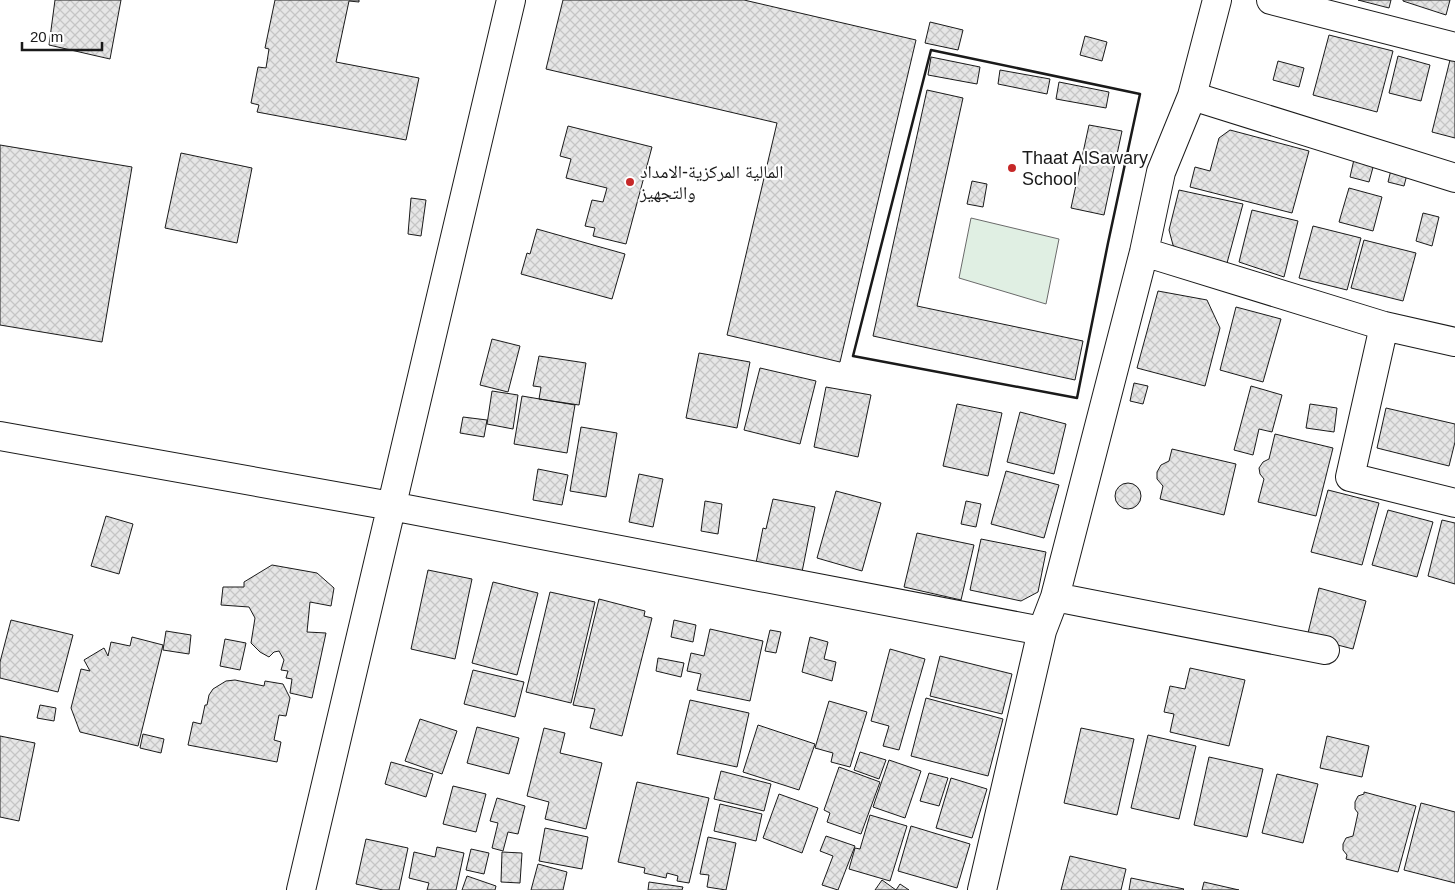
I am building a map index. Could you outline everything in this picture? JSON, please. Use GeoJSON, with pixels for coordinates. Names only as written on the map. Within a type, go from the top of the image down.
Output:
{"type":"FeatureCollection","features":[{"type":"Feature","properties":{"kind":"street"},"geometry":{"type":"LineString","coordinates":[[301,890],[512,0]]}},
{"type":"Feature","properties":{"kind":"street"},"geometry":{"type":"LineString","coordinates":[[982,890],[1042,631],[1055,597],[1144,252],[1161,172],[1192,96],[1216,0]]}},
{"type":"Feature","properties":{"kind":"street"},"geometry":{"type":"LineString","coordinates":[[1271,0],[1455,46]]}},
{"type":"Feature","properties":{"kind":"street"},"geometry":{"type":"LineString","coordinates":[[1192,96],[1455,178]]}},
{"type":"Feature","properties":{"kind":"street"},"geometry":{"type":"LineString","coordinates":[[1144,252],[1384,326],[1455,342]]}},
{"type":"Feature","properties":{"kind":"street"},"geometry":{"type":"LineString","coordinates":[[1384,326],[1350,477],[1455,503]]}},
{"type":"Feature","properties":{"kind":"street"},"geometry":{"type":"LineString","coordinates":[[0,436],[391,506],[1042,631]]}},
{"type":"Feature","properties":{"kind":"street"},"geometry":{"type":"LineString","coordinates":[[1055,597],[1325,650]]}},
{"type":"Feature","properties":{"kind":"green space"},"geometry":{"type":"Polygon","coordinates":[[[971,218],[1059,239],[1046,304],[959,278],[971,218]]]}},
{"type":"Feature","properties":{"kind":"building"},"geometry":{"type":"Polygon","coordinates":[[[55,0],[121,0],[110,59],[49,45],[55,0]]]}},
{"type":"Feature","properties":{"kind":"building"},"geometry":{"type":"Polygon","coordinates":[[[275,0],[359,0],[359,2],[349,1],[336,62],[419,78],[406,140],[257,112],[259,105],[251,103],[258,67],[266,68],[269,49],[265,48],[275,0]]]}},
{"type":"Feature","properties":{"kind":"building"},"geometry":{"type":"Polygon","coordinates":[[[563,0],[744,0],[916,40],[840,362],[727,335],[777,123],[546,69],[563,0]]]}},
{"type":"Feature","properties":{"kind":"building"},"geometry":{"type":"Polygon","coordinates":[[[1358,0],[1391,0],[1389,8],[1358,0]]]}},
{"type":"Feature","properties":{"kind":"building"},"geometry":{"type":"Polygon","coordinates":[[[1403,0],[1450,0],[1446,15],[1403,0]]]}},
{"type":"Feature","properties":{"kind":"building"},"geometry":{"type":"Polygon","coordinates":[[[930,22],[963,30],[958,50],[925,43],[930,22]]]}},
{"type":"Feature","properties":{"kind":"building"},"geometry":{"type":"Polygon","coordinates":[[[1329,35],[1393,51],[1377,112],[1313,95],[1329,35]]]}},
{"type":"Feature","properties":{"kind":"building"},"geometry":{"type":"Polygon","coordinates":[[[1085,36],[1107,42],[1102,61],[1080,55],[1085,36]]]}},
{"type":"Feature","properties":{"kind":"building"},"geometry":{"type":"Polygon","coordinates":[[[1398,56],[1430,65],[1421,101],[1389,93],[1398,56]]]}},
{"type":"Feature","properties":{"kind":"building"},"geometry":{"type":"Polygon","coordinates":[[[931,57],[980,67],[977,84],[928,75],[931,57]]]}},
{"type":"Feature","properties":{"kind":"building"},"geometry":{"type":"Polygon","coordinates":[[[1450,60],[1455,61],[1455,138],[1432,132],[1450,60]]]}},
{"type":"Feature","properties":{"kind":"building"},"geometry":{"type":"Polygon","coordinates":[[[1278,61],[1304,68],[1299,87],[1273,80],[1278,61]]]}},
{"type":"Feature","properties":{"kind":"building"},"geometry":{"type":"Polygon","coordinates":[[[1000,70],[1050,79],[1047,94],[998,84],[1000,70]]]}},
{"type":"Feature","properties":{"kind":"building"},"geometry":{"type":"Polygon","coordinates":[[[1059,82],[1109,92],[1106,108],[1056,99],[1059,82]]]}},
{"type":"Feature","properties":{"kind":"building"},"geometry":{"type":"Polygon","coordinates":[[[927,90],[963,98],[917,306],[1083,341],[1075,380],[873,336],[927,90]]]}},
{"type":"Feature","properties":{"kind":"building"},"geometry":{"type":"Polygon","coordinates":[[[1089,125],[1122,131],[1104,215],[1071,208],[1089,125]]]}},
{"type":"Feature","properties":{"kind":"building"},"geometry":{"type":"Polygon","coordinates":[[[568,126],[652,147],[626,244],[593,236],[595,228],[585,226],[592,200],[603,202],[607,188],[566,178],[571,159],[560,156],[568,126]]]}},
{"type":"Feature","properties":{"kind":"building"},"geometry":{"type":"Polygon","coordinates":[[[1230,130],[1309,151],[1292,213],[1190,187],[1195,167],[1210,171],[1219,138],[1230,130]]]}},
{"type":"Feature","properties":{"kind":"building"},"geometry":{"type":"Polygon","coordinates":[[[0,145],[132,167],[102,342],[0,325],[0,145]]]}},
{"type":"Feature","properties":{"kind":"building"},"geometry":{"type":"Polygon","coordinates":[[[181,153],[252,168],[237,243],[165,228],[181,153]]]}},
{"type":"Feature","properties":{"kind":"building"},"geometry":{"type":"Polygon","coordinates":[[[1355,155],[1375,160],[1369,182],[1350,177],[1355,155]]]}},
{"type":"Feature","properties":{"kind":"building"},"geometry":{"type":"Polygon","coordinates":[[[1393,162],[1409,167],[1404,186],[1388,182],[1393,162]]]}},
{"type":"Feature","properties":{"kind":"building"},"geometry":{"type":"Polygon","coordinates":[[[972,181],[987,184],[983,207],[967,204],[972,181]]]}},
{"type":"Feature","properties":{"kind":"building"},"geometry":{"type":"Polygon","coordinates":[[[1349,188],[1382,197],[1373,231],[1339,222],[1349,188]]]}},
{"type":"Feature","properties":{"kind":"building"},"geometry":{"type":"Polygon","coordinates":[[[1179,190],[1243,204],[1227,263],[1185,256],[1173,245],[1169,230],[1179,190]]]}},
{"type":"Feature","properties":{"kind":"building"},"geometry":{"type":"Polygon","coordinates":[[[411,198],[426,200],[421,236],[408,234],[411,198]]]}},
{"type":"Feature","properties":{"kind":"building"},"geometry":{"type":"Polygon","coordinates":[[[1252,210],[1298,221],[1284,277],[1239,262],[1252,210]]]}},
{"type":"Feature","properties":{"kind":"building"},"geometry":{"type":"Polygon","coordinates":[[[1423,213],[1439,217],[1432,246],[1416,241],[1423,213]]]}},
{"type":"Feature","properties":{"kind":"building"},"geometry":{"type":"Polygon","coordinates":[[[1313,226],[1361,238],[1347,290],[1299,278],[1313,226]]]}},
{"type":"Feature","properties":{"kind":"building"},"geometry":{"type":"Polygon","coordinates":[[[537,229],[625,254],[612,299],[521,274],[527,253],[530,254],[537,229]]]}},
{"type":"Feature","properties":{"kind":"building"},"geometry":{"type":"Polygon","coordinates":[[[1364,240],[1416,253],[1403,301],[1351,288],[1364,240]]]}},
{"type":"Feature","properties":{"kind":"building"},"geometry":{"type":"Polygon","coordinates":[[[1158,291],[1207,300],[1220,328],[1205,386],[1137,368],[1158,291]]]}},
{"type":"Feature","properties":{"kind":"building"},"geometry":{"type":"Polygon","coordinates":[[[1236,307],[1281,319],[1263,382],[1220,370],[1236,307]]]}},
{"type":"Feature","properties":{"kind":"building"},"geometry":{"type":"Polygon","coordinates":[[[492,339],[520,346],[508,392],[480,385],[492,339]]]}},
{"type":"Feature","properties":{"kind":"building"},"geometry":{"type":"Polygon","coordinates":[[[699,353],[750,362],[737,428],[686,418],[699,353]]]}},
{"type":"Feature","properties":{"kind":"building"},"geometry":{"type":"Polygon","coordinates":[[[539,356],[586,363],[579,405],[539,399],[541,387],[533,386],[539,356]]]}},
{"type":"Feature","properties":{"kind":"building"},"geometry":{"type":"Polygon","coordinates":[[[760,368],[816,381],[800,444],[744,430],[760,368]]]}},
{"type":"Feature","properties":{"kind":"building"},"geometry":{"type":"Polygon","coordinates":[[[1134,383],[1148,386],[1143,404],[1130,401],[1134,383]]]}},
{"type":"Feature","properties":{"kind":"building"},"geometry":{"type":"Polygon","coordinates":[[[1251,386],[1282,395],[1272,432],[1259,429],[1253,455],[1234,450],[1251,386]]]}},
{"type":"Feature","properties":{"kind":"building"},"geometry":{"type":"Polygon","coordinates":[[[826,387],[871,395],[858,457],[814,447],[826,387]]]}},
{"type":"Feature","properties":{"kind":"building"},"geometry":{"type":"Polygon","coordinates":[[[492,391],[518,395],[513,429],[487,424],[492,391]]]}},
{"type":"Feature","properties":{"kind":"building"},"geometry":{"type":"Polygon","coordinates":[[[522,396],[575,405],[567,453],[514,444],[522,396]]]}},
{"type":"Feature","properties":{"kind":"building"},"geometry":{"type":"Polygon","coordinates":[[[957,404],[1002,413],[988,476],[943,466],[957,404]]]}},
{"type":"Feature","properties":{"kind":"building"},"geometry":{"type":"Polygon","coordinates":[[[1310,404],[1337,408],[1334,432],[1306,428],[1310,404]]]}},
{"type":"Feature","properties":{"kind":"building"},"geometry":{"type":"Polygon","coordinates":[[[1386,408],[1455,424],[1455,442],[1449,466],[1377,448],[1386,408]]]}},
{"type":"Feature","properties":{"kind":"building"},"geometry":{"type":"Polygon","coordinates":[[[1020,412],[1066,424],[1054,474],[1007,462],[1020,412]]]}},
{"type":"Feature","properties":{"kind":"building"},"geometry":{"type":"Polygon","coordinates":[[[463,417],[487,420],[484,437],[460,433],[463,417]]]}},
{"type":"Feature","properties":{"kind":"building"},"geometry":{"type":"Polygon","coordinates":[[[581,427],[617,433],[606,497],[570,491],[581,427]]]}},
{"type":"Feature","properties":{"kind":"building"},"geometry":{"type":"Polygon","coordinates":[[[1275,434],[1333,448],[1316,516],[1258,502],[1264,479],[1260,474],[1259,468],[1263,462],[1269,459],[1275,434]]]}},
{"type":"Feature","properties":{"kind":"building"},"geometry":{"type":"Polygon","coordinates":[[[1172,449],[1236,464],[1224,515],[1160,499],[1163,486],[1157,479],[1157,472],[1161,465],[1169,461],[1172,449]]]}},
{"type":"Feature","properties":{"kind":"building"},"geometry":{"type":"Polygon","coordinates":[[[538,469],[568,475],[562,505],[533,500],[538,469]]]}},
{"type":"Feature","properties":{"kind":"building"},"geometry":{"type":"Polygon","coordinates":[[[1006,471],[1059,485],[1044,538],[991,524],[1006,471]]]}},
{"type":"Feature","properties":{"kind":"building"},"geometry":{"type":"Polygon","coordinates":[[[639,474],[663,479],[653,527],[629,522],[639,474]]]}},
{"type":"Feature","properties":{"kind":"building"},"geometry":{"type":"Polygon","coordinates":[[[1128,483],[1137,487],[1141,496],[1137,505],[1128,509],[1119,505],[1115,496],[1119,487],[1128,483]]]}},
{"type":"Feature","properties":{"kind":"building"},"geometry":{"type":"Polygon","coordinates":[[[1328,490],[1379,503],[1362,565],[1311,552],[1328,490]]]}},
{"type":"Feature","properties":{"kind":"building"},"geometry":{"type":"Polygon","coordinates":[[[836,491],[881,503],[862,571],[817,558],[836,491]]]}},
{"type":"Feature","properties":{"kind":"building"},"geometry":{"type":"Polygon","coordinates":[[[773,499],[815,507],[802,572],[756,563],[763,528],[766,529],[773,499]]]}},
{"type":"Feature","properties":{"kind":"building"},"geometry":{"type":"Polygon","coordinates":[[[705,501],[722,504],[718,534],[701,531],[705,501]]]}},
{"type":"Feature","properties":{"kind":"building"},"geometry":{"type":"Polygon","coordinates":[[[966,501],[981,504],[976,527],[961,524],[966,501]]]}},
{"type":"Feature","properties":{"kind":"building"},"geometry":{"type":"Polygon","coordinates":[[[1388,510],[1433,522],[1417,577],[1372,565],[1388,510]]]}},
{"type":"Feature","properties":{"kind":"building"},"geometry":{"type":"Polygon","coordinates":[[[106,516],[133,524],[119,574],[91,566],[106,516]]]}},
{"type":"Feature","properties":{"kind":"building"},"geometry":{"type":"Polygon","coordinates":[[[1442,520],[1455,523],[1455,584],[1428,576],[1442,520]]]}},
{"type":"Feature","properties":{"kind":"building"},"geometry":{"type":"Polygon","coordinates":[[[917,533],[974,545],[961,600],[904,587],[917,533]]]}},
{"type":"Feature","properties":{"kind":"building"},"geometry":{"type":"Polygon","coordinates":[[[981,539],[1046,552],[1038,592],[1021,601],[970,590],[981,539]]]}},
{"type":"Feature","properties":{"kind":"building"},"geometry":{"type":"Polygon","coordinates":[[[272,565],[317,573],[334,588],[331,606],[310,602],[307,632],[326,633],[312,698],[290,693],[292,679],[286,678],[288,671],[281,670],[284,660],[279,651],[274,652],[269,657],[260,652],[251,643],[255,618],[249,607],[221,605],[223,587],[244,587],[244,582],[272,565]]]}},
{"type":"Feature","properties":{"kind":"building"},"geometry":{"type":"Polygon","coordinates":[[[428,570],[472,579],[455,659],[411,649],[428,570]]]}},
{"type":"Feature","properties":{"kind":"building"},"geometry":{"type":"Polygon","coordinates":[[[493,582],[538,593],[517,675],[472,663],[493,582]]]}},
{"type":"Feature","properties":{"kind":"building"},"geometry":{"type":"Polygon","coordinates":[[[1319,588],[1366,601],[1353,649],[1307,637],[1319,588]]]}},
{"type":"Feature","properties":{"kind":"building"},"geometry":{"type":"Polygon","coordinates":[[[550,592],[595,602],[571,703],[526,692],[550,592]]]}},
{"type":"Feature","properties":{"kind":"building"},"geometry":{"type":"Polygon","coordinates":[[[599,599],[645,611],[644,616],[652,618],[622,736],[590,728],[595,709],[573,705],[599,599]]]}},
{"type":"Feature","properties":{"kind":"building"},"geometry":{"type":"Polygon","coordinates":[[[11,620],[73,635],[58,692],[0,678],[0,662],[11,620]]]}},
{"type":"Feature","properties":{"kind":"building"},"geometry":{"type":"Polygon","coordinates":[[[674,620],[696,625],[693,642],[671,637],[674,620]]]}},
{"type":"Feature","properties":{"kind":"building"},"geometry":{"type":"Polygon","coordinates":[[[710,629],[763,641],[750,701],[697,690],[701,674],[687,671],[691,653],[704,656],[710,629]]]}},
{"type":"Feature","properties":{"kind":"building"},"geometry":{"type":"Polygon","coordinates":[[[770,630],[781,632],[776,653],[765,651],[770,630]]]}},
{"type":"Feature","properties":{"kind":"building"},"geometry":{"type":"Polygon","coordinates":[[[166,631],[191,635],[189,654],[163,650],[166,631]]]}},
{"type":"Feature","properties":{"kind":"building"},"geometry":{"type":"Polygon","coordinates":[[[132,637],[163,645],[138,746],[80,732],[71,708],[81,669],[90,671],[84,660],[104,648],[108,656],[111,642],[130,646],[132,637]]]}},
{"type":"Feature","properties":{"kind":"building"},"geometry":{"type":"Polygon","coordinates":[[[810,637],[828,642],[824,659],[836,662],[832,681],[802,672],[810,637]]]}},
{"type":"Feature","properties":{"kind":"building"},"geometry":{"type":"Polygon","coordinates":[[[225,639],[246,643],[240,670],[220,666],[225,639]]]}},
{"type":"Feature","properties":{"kind":"building"},"geometry":{"type":"Polygon","coordinates":[[[890,649],[925,659],[899,750],[883,746],[889,726],[871,721],[890,649]]]}},
{"type":"Feature","properties":{"kind":"building"},"geometry":{"type":"Polygon","coordinates":[[[940,656],[1012,674],[1002,714],[930,696],[940,656]]]}},
{"type":"Feature","properties":{"kind":"building"},"geometry":{"type":"Polygon","coordinates":[[[658,658],[684,663],[681,677],[656,671],[658,658]]]}},
{"type":"Feature","properties":{"kind":"building"},"geometry":{"type":"Polygon","coordinates":[[[1190,668],[1245,680],[1229,746],[1170,732],[1174,714],[1164,712],[1170,686],[1185,689],[1190,668]]]}},
{"type":"Feature","properties":{"kind":"building"},"geometry":{"type":"Polygon","coordinates":[[[473,670],[524,682],[515,717],[464,704],[473,670]]]}},
{"type":"Feature","properties":{"kind":"building"},"geometry":{"type":"Polygon","coordinates":[[[235,680],[264,686],[265,681],[283,684],[290,698],[286,716],[279,715],[274,740],[281,742],[277,762],[188,745],[193,722],[201,724],[205,705],[207,705],[209,695],[213,689],[226,681],[235,680]]]}},
{"type":"Feature","properties":{"kind":"building"},"geometry":{"type":"Polygon","coordinates":[[[926,698],[1003,719],[988,776],[911,756],[926,698]]]}},
{"type":"Feature","properties":{"kind":"building"},"geometry":{"type":"Polygon","coordinates":[[[690,700],[749,713],[737,767],[677,754],[690,700]]]}},
{"type":"Feature","properties":{"kind":"building"},"geometry":{"type":"Polygon","coordinates":[[[829,701],[867,712],[850,767],[831,762],[833,753],[815,748],[829,701]]]}},
{"type":"Feature","properties":{"kind":"building"},"geometry":{"type":"Polygon","coordinates":[[[40,705],[56,708],[54,721],[37,718],[40,705]]]}},
{"type":"Feature","properties":{"kind":"building"},"geometry":{"type":"Polygon","coordinates":[[[420,719],[457,731],[442,774],[405,761],[420,719]]]}},
{"type":"Feature","properties":{"kind":"building"},"geometry":{"type":"Polygon","coordinates":[[[758,725],[815,744],[799,790],[743,772],[758,725]]]}},
{"type":"Feature","properties":{"kind":"building"},"geometry":{"type":"Polygon","coordinates":[[[477,727],[519,738],[509,774],[467,763],[477,727]]]}},
{"type":"Feature","properties":{"kind":"building"},"geometry":{"type":"Polygon","coordinates":[[[544,728],[565,733],[560,753],[602,763],[586,829],[545,819],[549,802],[527,796],[544,728]]]}},
{"type":"Feature","properties":{"kind":"building"},"geometry":{"type":"Polygon","coordinates":[[[1081,728],[1134,739],[1117,815],[1064,803],[1081,728]]]}},
{"type":"Feature","properties":{"kind":"building"},"geometry":{"type":"Polygon","coordinates":[[[143,734],[164,739],[161,753],[140,748],[143,734]]]}},
{"type":"Feature","properties":{"kind":"building"},"geometry":{"type":"Polygon","coordinates":[[[1148,735],[1196,746],[1179,819],[1131,808],[1148,735]]]}},
{"type":"Feature","properties":{"kind":"building"},"geometry":{"type":"Polygon","coordinates":[[[0,736],[35,743],[19,821],[0,817],[0,736]]]}},
{"type":"Feature","properties":{"kind":"building"},"geometry":{"type":"Polygon","coordinates":[[[1327,736],[1369,746],[1362,777],[1320,768],[1327,736]]]}},
{"type":"Feature","properties":{"kind":"building"},"geometry":{"type":"Polygon","coordinates":[[[860,752],[886,760],[879,779],[854,770],[860,752]]]}},
{"type":"Feature","properties":{"kind":"building"},"geometry":{"type":"Polygon","coordinates":[[[1209,757],[1263,769],[1247,837],[1194,825],[1209,757]]]}},
{"type":"Feature","properties":{"kind":"building"},"geometry":{"type":"Polygon","coordinates":[[[889,760],[921,771],[905,818],[873,807],[889,760]]]}},
{"type":"Feature","properties":{"kind":"building"},"geometry":{"type":"Polygon","coordinates":[[[391,762],[433,774],[426,797],[385,784],[391,762]]]}},
{"type":"Feature","properties":{"kind":"building"},"geometry":{"type":"Polygon","coordinates":[[[839,767],[880,782],[861,834],[827,822],[830,813],[824,810],[839,767]]]}},
{"type":"Feature","properties":{"kind":"building"},"geometry":{"type":"Polygon","coordinates":[[[721,771],[771,784],[764,811],[714,799],[721,771]]]}},
{"type":"Feature","properties":{"kind":"building"},"geometry":{"type":"Polygon","coordinates":[[[929,773],[948,778],[939,806],[920,801],[929,773]]]}},
{"type":"Feature","properties":{"kind":"building"},"geometry":{"type":"Polygon","coordinates":[[[1277,774],[1318,784],[1303,843],[1262,833],[1277,774]]]}},
{"type":"Feature","properties":{"kind":"building"},"geometry":{"type":"Polygon","coordinates":[[[951,778],[987,789],[972,838],[936,828],[951,778]]]}},
{"type":"Feature","properties":{"kind":"building"},"geometry":{"type":"Polygon","coordinates":[[[637,782],[709,798],[689,883],[677,881],[678,876],[667,873],[666,878],[644,873],[645,868],[618,862],[637,782]]]}},
{"type":"Feature","properties":{"kind":"building"},"geometry":{"type":"Polygon","coordinates":[[[453,786],[486,794],[476,832],[443,824],[453,786]]]}},
{"type":"Feature","properties":{"kind":"building"},"geometry":{"type":"Polygon","coordinates":[[[1364,792],[1416,806],[1398,872],[1346,859],[1347,855],[1343,850],[1343,844],[1346,838],[1353,836],[1358,813],[1355,809],[1355,802],[1358,796],[1364,794],[1364,792]]]}},
{"type":"Feature","properties":{"kind":"building"},"geometry":{"type":"Polygon","coordinates":[[[779,794],[818,808],[802,853],[763,838],[779,794]]]}},
{"type":"Feature","properties":{"kind":"building"},"geometry":{"type":"Polygon","coordinates":[[[497,798],[525,806],[518,834],[508,832],[503,851],[492,848],[498,823],[490,821],[497,798]]]}},
{"type":"Feature","properties":{"kind":"building"},"geometry":{"type":"Polygon","coordinates":[[[1421,803],[1455,812],[1455,883],[1404,870],[1421,803]]]}},
{"type":"Feature","properties":{"kind":"building"},"geometry":{"type":"Polygon","coordinates":[[[720,804],[762,814],[756,841],[714,831],[720,804]]]}},
{"type":"Feature","properties":{"kind":"building"},"geometry":{"type":"Polygon","coordinates":[[[870,815],[907,826],[890,881],[849,869],[855,848],[860,849],[870,815]]]}},
{"type":"Feature","properties":{"kind":"building"},"geometry":{"type":"Polygon","coordinates":[[[911,826],[970,844],[957,888],[898,871],[911,826]]]}},
{"type":"Feature","properties":{"kind":"building"},"geometry":{"type":"Polygon","coordinates":[[[545,828],[588,837],[582,869],[539,861],[545,828]]]}},
{"type":"Feature","properties":{"kind":"building"},"geometry":{"type":"Polygon","coordinates":[[[826,836],[855,846],[838,890],[822,885],[833,856],[820,851],[826,836]]]}},
{"type":"Feature","properties":{"kind":"building"},"geometry":{"type":"Polygon","coordinates":[[[708,837],[736,843],[726,890],[707,887],[709,875],[700,874],[708,837]]]}},
{"type":"Feature","properties":{"kind":"building"},"geometry":{"type":"Polygon","coordinates":[[[366,839],[408,848],[399,890],[383,890],[356,884],[366,839]]]}},
{"type":"Feature","properties":{"kind":"building"},"geometry":{"type":"Polygon","coordinates":[[[437,847],[464,853],[456,890],[427,890],[429,883],[409,878],[414,852],[435,857],[437,847]]]}},
{"type":"Feature","properties":{"kind":"building"},"geometry":{"type":"Polygon","coordinates":[[[471,849],[489,853],[484,874],[466,870],[471,849]]]}},
{"type":"Feature","properties":{"kind":"building"},"geometry":{"type":"Polygon","coordinates":[[[502,852],[522,853],[520,883],[501,882],[502,852]]]}},
{"type":"Feature","properties":{"kind":"building"},"geometry":{"type":"Polygon","coordinates":[[[1070,856],[1126,869],[1121,890],[1061,890],[1070,856]]]}},
{"type":"Feature","properties":{"kind":"building"},"geometry":{"type":"Polygon","coordinates":[[[538,864],[567,872],[563,890],[531,890],[538,864]]]}},
{"type":"Feature","properties":{"kind":"building"},"geometry":{"type":"Polygon","coordinates":[[[467,876],[496,886],[495,890],[462,890],[467,876]]]}},
{"type":"Feature","properties":{"kind":"building"},"geometry":{"type":"Polygon","coordinates":[[[1131,878],[1184,889],[1129,890],[1131,878]]]}},
{"type":"Feature","properties":{"kind":"building"},"geometry":{"type":"Polygon","coordinates":[[[882,880],[896,890],[875,890],[882,880]]]}},
{"type":"Feature","properties":{"kind":"building"},"geometry":{"type":"Polygon","coordinates":[[[649,882],[683,887],[682,890],[648,890],[649,882]]]}},
{"type":"Feature","properties":{"kind":"building"},"geometry":{"type":"Polygon","coordinates":[[[1204,882],[1239,890],[1202,890],[1204,882]]]}},
{"type":"Feature","properties":{"kind":"building"},"geometry":{"type":"Polygon","coordinates":[[[900,884],[909,890],[896,890],[900,884]]]}},
{"type":"Feature","properties":{"kind":"wall"},"geometry":{"type":"LineString","coordinates":[[931,50],[1140,94],[1077,398],[853,356],[931,50]]}},
{"type":"Feature","properties":{"kind":"place","name":"Thaat AlSawary School"},"geometry":{"type":"Point","coordinates":[1012,168]}},
{"type":"Feature","properties":{"kind":"place","name":"المالية المركزية-الامداد والتجهيز"},"geometry":{"type":"Point","coordinates":[630,182]}}]}
